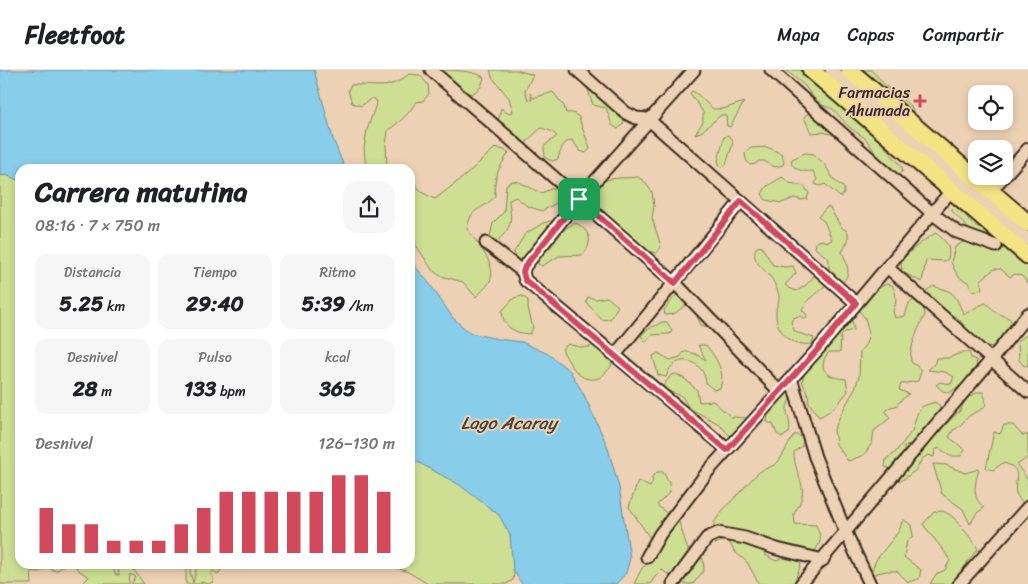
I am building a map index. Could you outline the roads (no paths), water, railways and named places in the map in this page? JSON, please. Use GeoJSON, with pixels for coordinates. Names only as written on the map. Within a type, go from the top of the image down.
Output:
{"type":"FeatureCollection","features":[{"type":"Feature","properties":{"kind":"highway"},"geometry":{"type":"LineString","coordinates":[[811,70],[1028,256]]}},
{"type":"Feature","properties":{"kind":"highway"},"geometry":{"type":"LineString","coordinates":[[849,70],[1028,223]]}},
{"type":"Feature","properties":{"kind":"street"},"geometry":{"type":"LineString","coordinates":[[431,70],[675,283],[779,392]]}},
{"type":"Feature","properties":{"kind":"street"},"geometry":{"type":"LineString","coordinates":[[577,70],[626,113],[636,118],[648,119],[856,303]]}},
{"type":"Feature","properties":{"kind":"street"},"geometry":{"type":"LineString","coordinates":[[694,70],[648,119],[579,199],[525,266],[523,272],[525,280],[727,450]]}},
{"type":"Feature","properties":{"kind":"street"},"geometry":{"type":"LineString","coordinates":[[771,70],[933,214],[957,232],[996,246]]}},
{"type":"Feature","properties":{"kind":"street"},"geometry":{"type":"LineString","coordinates":[[831,70],[1028,239]]}},
{"type":"Feature","properties":{"kind":"street"},"geometry":{"type":"LineString","coordinates":[[990,192],[1028,149]]}},
{"type":"Feature","properties":{"kind":"street"},"geometry":{"type":"LineString","coordinates":[[647,557],[670,520],[709,470],[819,348],[951,191]]}},
{"type":"Feature","properties":{"kind":"street"},"geometry":{"type":"LineString","coordinates":[[614,355],[741,201]]}},
{"type":"Feature","properties":{"kind":"street"},"geometry":{"type":"LineString","coordinates":[[486,243],[523,272]]}},
{"type":"Feature","properties":{"kind":"street"},"geometry":{"type":"LineString","coordinates":[[887,267],[1028,392]]}},
{"type":"Feature","properties":{"kind":"street"},"geometry":{"type":"LineString","coordinates":[[801,584],[992,360],[1028,314]]}},
{"type":"Feature","properties":{"kind":"street"},"geometry":{"type":"LineString","coordinates":[[791,378],[815,457],[846,533],[870,584]]}},
{"type":"Feature","properties":{"kind":"street"},"geometry":{"type":"LineString","coordinates":[[958,584],[1028,507]]}},
{"type":"Feature","properties":{"kind":"street"},"geometry":{"type":"LineString","coordinates":[[673,584],[707,538],[718,533],[745,538],[777,549],[823,560]]}},
{"type":"Feature","properties":{"kind":"water"},"geometry":{"type":"Polygon","coordinates":[[[0,70],[314,70],[333,139],[343,164],[15,164],[15,179],[6,175],[0,176],[0,70]]]}},
{"type":"Feature","properties":{"kind":"water","name":"Lago Acaray"},"geometry":{"type":"Polygon","coordinates":[[[415,266],[453,318],[470,333],[522,342],[548,354],[570,371],[584,395],[607,445],[619,487],[630,558],[626,573],[616,584],[522,584],[513,570],[510,535],[499,515],[458,484],[415,461],[415,266]]]}},
{"type":"Feature","properties":{"kind":"place","name":"Farmacias Ahumada"},"geometry":{"type":"Point","coordinates":[920,101]}}]}
